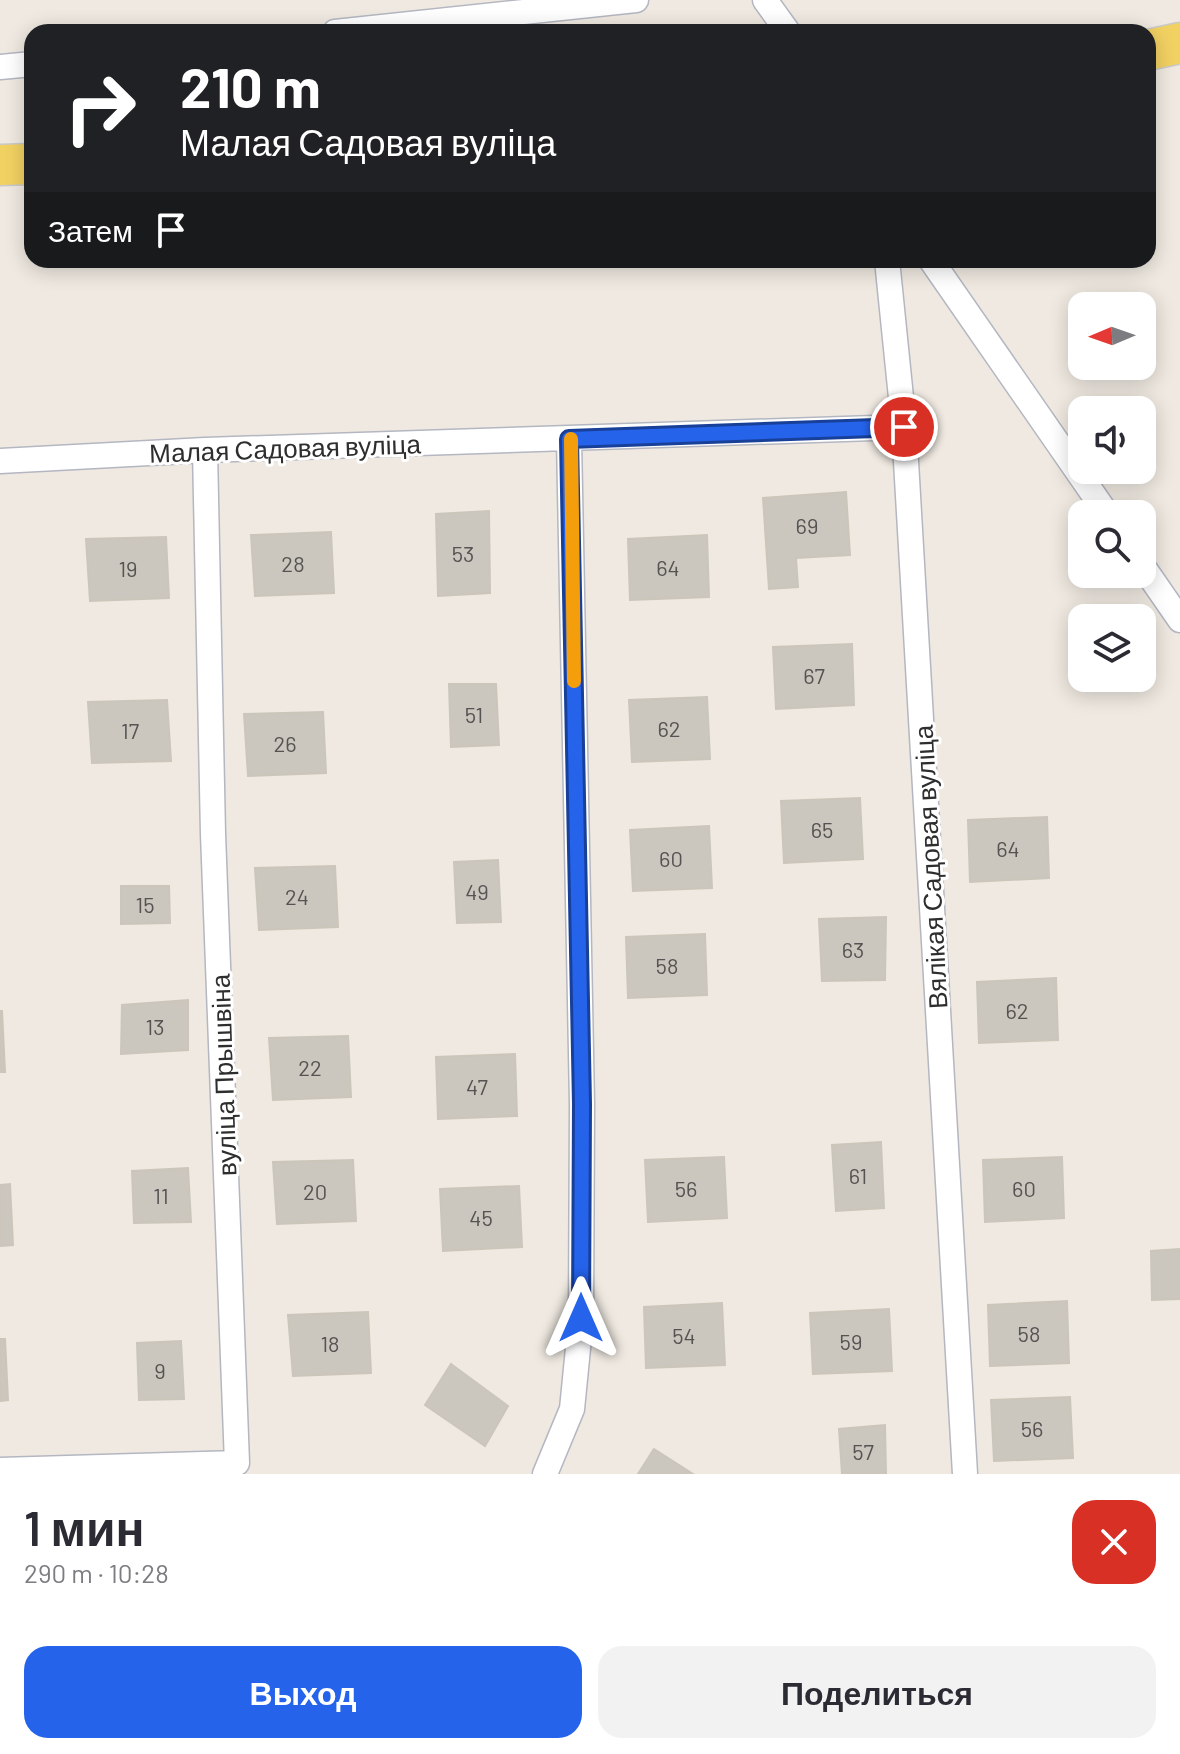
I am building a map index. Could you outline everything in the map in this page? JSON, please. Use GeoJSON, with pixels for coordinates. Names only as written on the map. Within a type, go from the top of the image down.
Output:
{"type":"FeatureCollection","features":[{"type":"Feature","properties":{"kind":"main road"},"geometry":{"type":"LineString","coordinates":[[1156,48],[1180,43]]}},
{"type":"Feature","properties":{"kind":"main road"},"geometry":{"type":"LineString","coordinates":[[0,165],[24,164]]}},
{"type":"Feature","properties":{"kind":"street"},"geometry":{"type":"LineString","coordinates":[[410,24],[636,0]]}},
{"type":"Feature","properties":{"kind":"street"},"geometry":{"type":"LineString","coordinates":[[765,0],[782,24]]}},
{"type":"Feature","properties":{"kind":"street"},"geometry":{"type":"LineString","coordinates":[[0,67],[24,65]]}},
{"type":"Feature","properties":{"kind":"street","name":"Вялікая Садовая вуліца"},"geometry":{"type":"LineString","coordinates":[[888,268],[904,427],[965,1474]]}},
{"type":"Feature","properties":{"kind":"street"},"geometry":{"type":"LineString","coordinates":[[937,268],[1097,500]]}},
{"type":"Feature","properties":{"kind":"street","name":"Малая Садовая вуліца"},"geometry":{"type":"LineString","coordinates":[[0,461],[205,450],[904,427]]}},
{"type":"Feature","properties":{"kind":"street"},"geometry":{"type":"LineString","coordinates":[[545,1474],[572,1409],[581,1318],[582,1104],[569,439]]}},
{"type":"Feature","properties":{"kind":"street","name":"вуліца Прышвіна"},"geometry":{"type":"LineString","coordinates":[[0,1470],[237,1463],[213,834],[205,450]]}},
{"type":"Feature","properties":{"kind":"street"},"geometry":{"type":"LineString","coordinates":[[1156,585],[1180,620]]}},
{"type":"Feature","properties":{"kind":"building"},"geometry":{"type":"Polygon","coordinates":[[[846,492],[850,555],[796,558],[798,587],[769,589],[763,498],[846,492]]]}},
{"type":"Feature","properties":{"kind":"building"},"geometry":{"type":"Polygon","coordinates":[[[489,511],[490,593],[438,596],[436,514],[489,511]]]}},
{"type":"Feature","properties":{"kind":"building"},"geometry":{"type":"Polygon","coordinates":[[[331,532],[334,593],[255,596],[251,535],[331,532]]]}},
{"type":"Feature","properties":{"kind":"building"},"geometry":{"type":"Polygon","coordinates":[[[707,535],[709,597],[630,600],[628,539],[707,535]]]}},
{"type":"Feature","properties":{"kind":"building"},"geometry":{"type":"Polygon","coordinates":[[[166,537],[169,598],[90,601],[86,539],[166,537]]]}},
{"type":"Feature","properties":{"kind":"building"},"geometry":{"type":"Polygon","coordinates":[[[852,644],[854,705],[776,709],[773,647],[852,644]]]}},
{"type":"Feature","properties":{"kind":"building"},"geometry":{"type":"Polygon","coordinates":[[[449,684],[496,684],[499,745],[451,747],[449,684]]]}},
{"type":"Feature","properties":{"kind":"building"},"geometry":{"type":"Polygon","coordinates":[[[707,697],[710,759],[632,762],[629,700],[707,697]]]}},
{"type":"Feature","properties":{"kind":"building"},"geometry":{"type":"Polygon","coordinates":[[[167,700],[171,761],[92,763],[88,702],[167,700]]]}},
{"type":"Feature","properties":{"kind":"building"},"geometry":{"type":"Polygon","coordinates":[[[323,712],[326,773],[248,776],[244,714],[323,712]]]}},
{"type":"Feature","properties":{"kind":"building"},"geometry":{"type":"Polygon","coordinates":[[[860,798],[863,859],[784,863],[781,801],[860,798]]]}},
{"type":"Feature","properties":{"kind":"building"},"geometry":{"type":"Polygon","coordinates":[[[1047,817],[1049,878],[970,882],[968,820],[1047,817]]]}},
{"type":"Feature","properties":{"kind":"building"},"geometry":{"type":"Polygon","coordinates":[[[709,826],[712,888],[633,891],[630,830],[709,826]]]}},
{"type":"Feature","properties":{"kind":"building"},"geometry":{"type":"Polygon","coordinates":[[[498,860],[501,922],[457,923],[454,862],[498,860]]]}},
{"type":"Feature","properties":{"kind":"building"},"geometry":{"type":"Polygon","coordinates":[[[335,866],[338,927],[259,930],[255,868],[335,866]]]}},
{"type":"Feature","properties":{"kind":"building"},"geometry":{"type":"Polygon","coordinates":[[[121,886],[169,886],[170,923],[121,924],[121,886]]]}},
{"type":"Feature","properties":{"kind":"building"},"geometry":{"type":"Polygon","coordinates":[[[886,917],[885,980],[822,981],[819,919],[886,917]]]}},
{"type":"Feature","properties":{"kind":"building"},"geometry":{"type":"Polygon","coordinates":[[[705,934],[707,995],[628,998],[626,937],[705,934]]]}},
{"type":"Feature","properties":{"kind":"building"},"geometry":{"type":"Polygon","coordinates":[[[1056,978],[1058,1040],[979,1043],[977,982],[1056,978]]]}},
{"type":"Feature","properties":{"kind":"building"},"geometry":{"type":"Polygon","coordinates":[[[188,1000],[188,1050],[121,1054],[122,1005],[188,1000]]]}},
{"type":"Feature","properties":{"kind":"building"},"geometry":{"type":"Polygon","coordinates":[[[2,1011],[5,1072],[0,1072],[2,1011]]]}},
{"type":"Feature","properties":{"kind":"building"},"geometry":{"type":"Polygon","coordinates":[[[348,1036],[351,1097],[273,1100],[269,1038],[348,1036]]]}},
{"type":"Feature","properties":{"kind":"building"},"geometry":{"type":"Polygon","coordinates":[[[515,1054],[517,1116],[438,1119],[436,1057],[515,1054]]]}},
{"type":"Feature","properties":{"kind":"building"},"geometry":{"type":"Polygon","coordinates":[[[881,1142],[884,1208],[836,1211],[832,1145],[881,1142]]]}},
{"type":"Feature","properties":{"kind":"building"},"geometry":{"type":"Polygon","coordinates":[[[724,1157],[727,1218],[648,1222],[645,1160],[724,1157]]]}},
{"type":"Feature","properties":{"kind":"building"},"geometry":{"type":"Polygon","coordinates":[[[1062,1157],[1064,1218],[985,1222],[983,1160],[1062,1157]]]}},
{"type":"Feature","properties":{"kind":"building"},"geometry":{"type":"Polygon","coordinates":[[[353,1160],[356,1221],[277,1224],[273,1162],[353,1160]]]}},
{"type":"Feature","properties":{"kind":"building"},"geometry":{"type":"Polygon","coordinates":[[[188,1168],[191,1222],[134,1223],[132,1171],[188,1168]]]}},
{"type":"Feature","properties":{"kind":"building"},"geometry":{"type":"Polygon","coordinates":[[[10,1184],[13,1245],[0,1246],[0,1185],[10,1184]]]}},
{"type":"Feature","properties":{"kind":"building"},"geometry":{"type":"Polygon","coordinates":[[[519,1186],[522,1247],[443,1251],[440,1189],[519,1186]]]}},
{"type":"Feature","properties":{"kind":"building"},"geometry":{"type":"Polygon","coordinates":[[[1180,1249],[1180,1299],[1152,1300],[1151,1251],[1180,1249]]]}},
{"type":"Feature","properties":{"kind":"building"},"geometry":{"type":"Polygon","coordinates":[[[1067,1301],[1069,1363],[990,1366],[988,1305],[1067,1301]]]}},
{"type":"Feature","properties":{"kind":"building"},"geometry":{"type":"Polygon","coordinates":[[[722,1303],[725,1365],[646,1368],[644,1307],[722,1303]]]}},
{"type":"Feature","properties":{"kind":"building"},"geometry":{"type":"Polygon","coordinates":[[[889,1309],[892,1371],[813,1374],[810,1313],[889,1309]]]}},
{"type":"Feature","properties":{"kind":"building"},"geometry":{"type":"Polygon","coordinates":[[[368,1312],[371,1373],[293,1376],[288,1315],[368,1312]]]}},
{"type":"Feature","properties":{"kind":"building"},"geometry":{"type":"Polygon","coordinates":[[[0,1339],[5,1339],[8,1400],[0,1401],[0,1339]]]}},
{"type":"Feature","properties":{"kind":"building"},"geometry":{"type":"Polygon","coordinates":[[[181,1341],[184,1399],[139,1400],[137,1343],[181,1341]]]}},
{"type":"Feature","properties":{"kind":"building"},"geometry":{"type":"Polygon","coordinates":[[[451,1364],[508,1406],[485,1446],[425,1405],[451,1364]]]}},
{"type":"Feature","properties":{"kind":"building"},"geometry":{"type":"Polygon","coordinates":[[[1070,1397],[1073,1458],[994,1461],[991,1400],[1070,1397]]]}},
{"type":"Feature","properties":{"kind":"building"},"geometry":{"type":"Polygon","coordinates":[[[885,1425],[886,1474],[842,1474],[839,1429],[885,1425]]]}},
{"type":"Feature","properties":{"kind":"building"},"geometry":{"type":"Polygon","coordinates":[[[654,1449],[693,1474],[638,1474],[654,1449]]]}},
{"type":"Feature","properties":{"kind":"slow traffic"},"geometry":{"type":"LineString","coordinates":[[571,439],[574,681]]}},
{"type":"Feature","properties":{"kind":"route"},"geometry":{"type":"LineString","coordinates":[[581,1318],[582,1104],[569,439],[904,427]]}}]}
